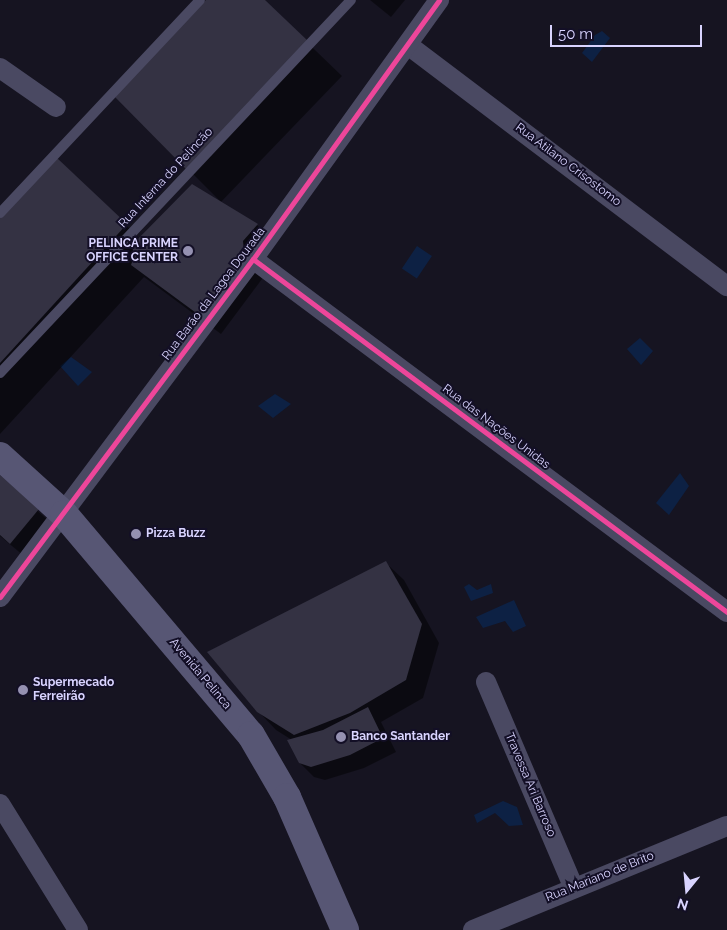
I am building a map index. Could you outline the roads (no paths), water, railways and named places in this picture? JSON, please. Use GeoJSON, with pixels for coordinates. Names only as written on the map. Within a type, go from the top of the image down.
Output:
{"type":"FeatureCollection","features":[{"type":"Feature","properties":{"kind":"main road","name":"Avenida Pelinca"},"geometry":{"type":"LineString","coordinates":[[0,456],[64,514],[251,735],[287,797],[345,930]]}},
{"type":"Feature","properties":{"kind":"street","name":"Rua Barão da Lagoa Dourada"},"geometry":{"type":"LineString","coordinates":[[0,597],[253,259],[439,0]]}},
{"type":"Feature","properties":{"kind":"street","name":"Rua Atilano Crisostomo"},"geometry":{"type":"LineString","coordinates":[[408,45],[727,286]]}},
{"type":"Feature","properties":{"kind":"street"},"geometry":{"type":"LineString","coordinates":[[0,68],[56,107]]}},
{"type":"Feature","properties":{"kind":"street","name":"Rua das Nações Unidas"},"geometry":{"type":"LineString","coordinates":[[253,259],[727,612]]}},
{"type":"Feature","properties":{"kind":"street","name":"Travessa Ari Barroso"},"geometry":{"type":"LineString","coordinates":[[486,682],[574,888]]}},
{"type":"Feature","properties":{"kind":"street"},"geometry":{"type":"LineString","coordinates":[[0,804],[78,930]]}},
{"type":"Feature","properties":{"kind":"street","name":"Rua Mariano de Brito"},"geometry":{"type":"LineString","coordinates":[[473,930],[727,826]]}},
{"type":"Feature","properties":{"kind":"lane"},"geometry":{"type":"LineString","coordinates":[[0,213],[200,0]]}},
{"type":"Feature","properties":{"kind":"lane","name":"Rua Interna do Pelincão"},"geometry":{"type":"LineString","coordinates":[[0,373],[351,0]]}},
{"type":"Feature","properties":{"kind":"water"},"geometry":{"type":"Polygon","coordinates":[[[602,31],[610,38],[592,62],[582,53],[595,35],[602,31]]]}},
{"type":"Feature","properties":{"kind":"water"},"geometry":{"type":"Polygon","coordinates":[[[417,246],[432,256],[417,278],[402,268],[417,246]]]}},
{"type":"Feature","properties":{"kind":"water"},"geometry":{"type":"Polygon","coordinates":[[[640,338],[653,351],[641,365],[627,349],[640,338]]]}},
{"type":"Feature","properties":{"kind":"water"},"geometry":{"type":"Polygon","coordinates":[[[71,357],[92,372],[78,386],[60,366],[71,357]]]}},
{"type":"Feature","properties":{"kind":"water"},"geometry":{"type":"Polygon","coordinates":[[[275,394],[291,404],[273,418],[258,406],[275,394]]]}},
{"type":"Feature","properties":{"kind":"water"},"geometry":{"type":"Polygon","coordinates":[[[680,473],[689,486],[669,515],[656,503],[680,473]]]}},
{"type":"Feature","properties":{"kind":"water"},"geometry":{"type":"Polygon","coordinates":[[[469,584],[477,590],[491,584],[493,593],[471,601],[464,587],[469,584]]]}},
{"type":"Feature","properties":{"kind":"water"},"geometry":{"type":"Polygon","coordinates":[[[514,600],[526,626],[513,632],[505,621],[483,628],[476,617],[514,600]]]}},
{"type":"Feature","properties":{"kind":"water"},"geometry":{"type":"Polygon","coordinates":[[[503,801],[517,807],[523,825],[509,826],[495,813],[477,823],[474,815],[503,801]]]}},
{"type":"Feature","properties":{"kind":"place","name":"PELINCA PRIME OFFICE CENTER"},"geometry":{"type":"Point","coordinates":[188,251]}},
{"type":"Feature","properties":{"kind":"place","name":"Pizza Buzz"},"geometry":{"type":"Point","coordinates":[136,534]}},
{"type":"Feature","properties":{"kind":"place","name":"Supermecado Ferreirão"},"geometry":{"type":"Point","coordinates":[23,690]}},
{"type":"Feature","properties":{"kind":"place","name":"Banco Santander"},"geometry":{"type":"Point","coordinates":[341,737]}}]}
